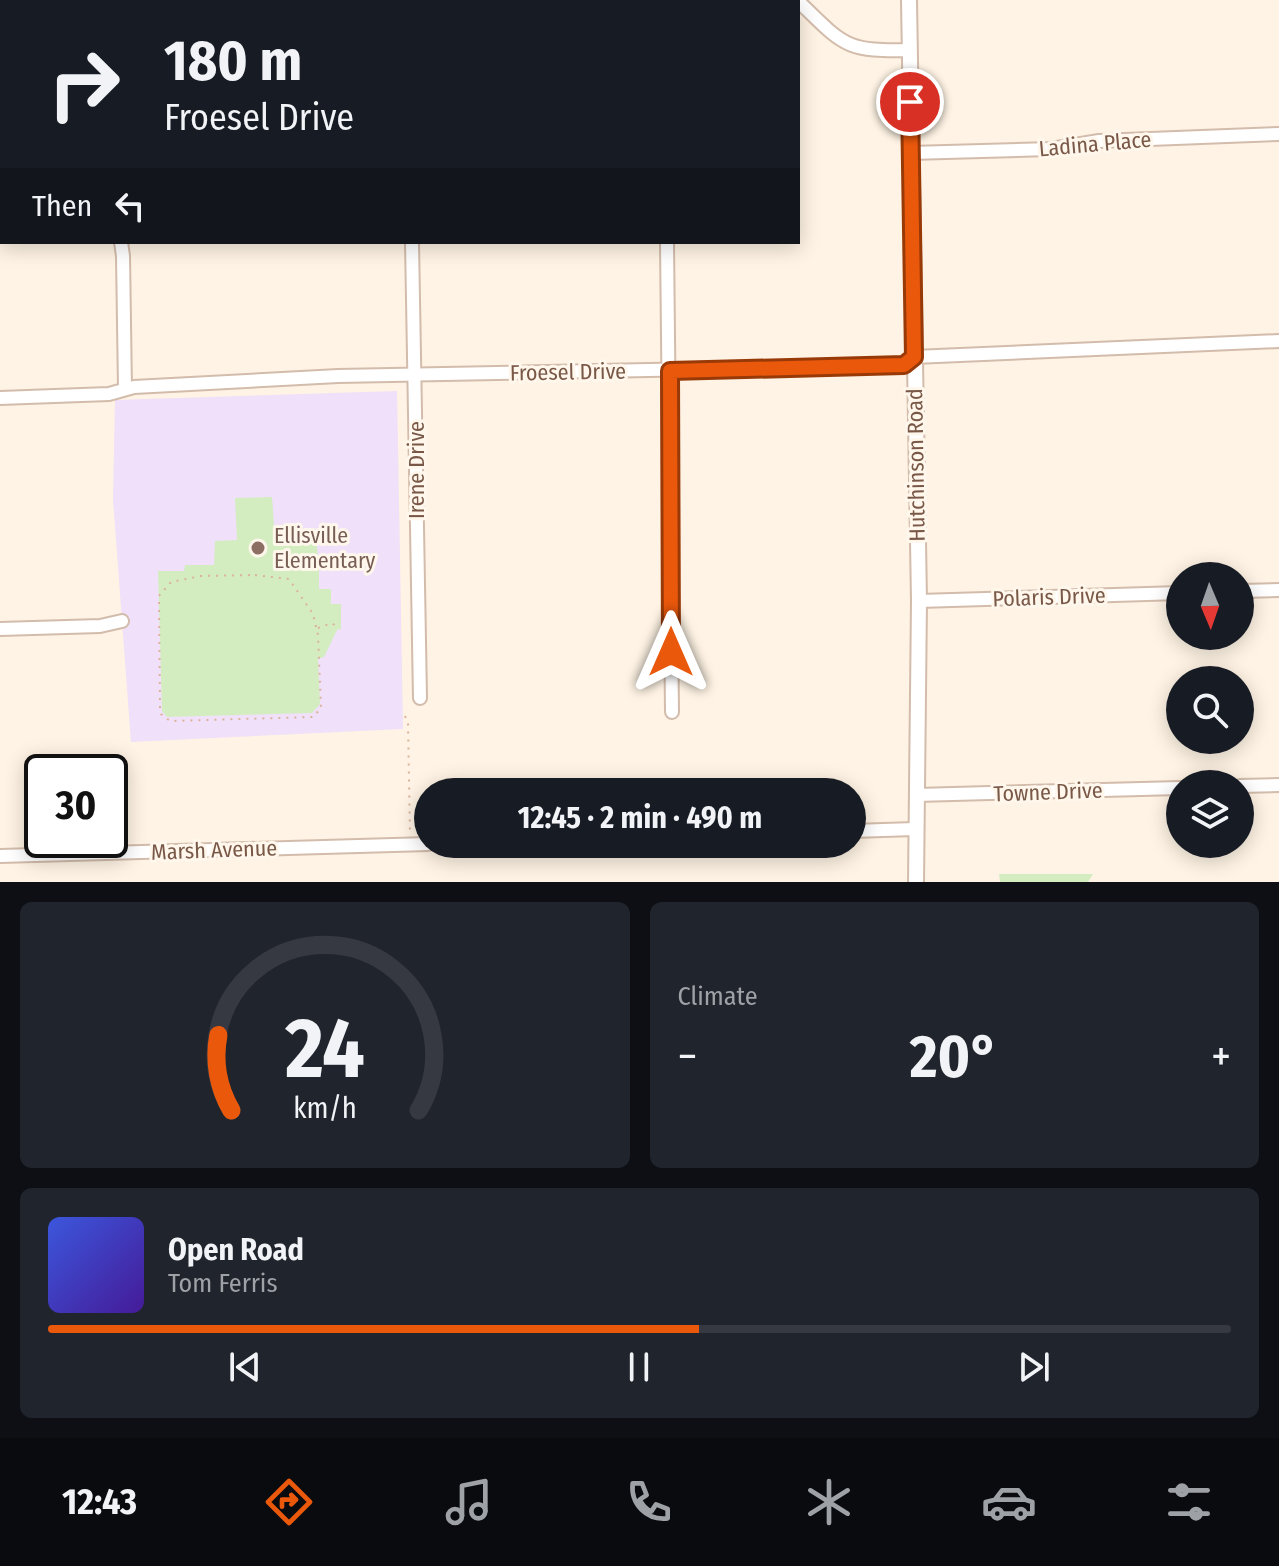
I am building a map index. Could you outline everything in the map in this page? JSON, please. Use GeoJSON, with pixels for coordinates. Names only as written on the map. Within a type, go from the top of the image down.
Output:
{"type":"FeatureCollection","features":[{"type":"Feature","properties":{"kind":"street","name":"Hutchinson Road"},"geometry":{"type":"LineString","coordinates":[[909,0],[919,601],[916,882]]}},
{"type":"Feature","properties":{"kind":"street"},"geometry":{"type":"LineString","coordinates":[[800,3],[840,41],[855,48],[910,50]]}},
{"type":"Feature","properties":{"kind":"street","name":"Ladina Place"},"geometry":{"type":"LineString","coordinates":[[910,153],[1051,149],[1099,141],[1279,134]]}},
{"type":"Feature","properties":{"kind":"street"},"geometry":{"type":"LineString","coordinates":[[121,244],[125,389]]}},
{"type":"Feature","properties":{"kind":"street","name":"Irene Drive"},"geometry":{"type":"LineString","coordinates":[[412,244],[420,698]]}},
{"type":"Feature","properties":{"kind":"street"},"geometry":{"type":"LineString","coordinates":[[667,244],[672,712]]}},
{"type":"Feature","properties":{"kind":"street","name":"Froesel Drive"},"geometry":{"type":"LineString","coordinates":[[0,398],[109,394],[125,389],[338,376],[904,365],[914,357],[1279,341]]}},
{"type":"Feature","properties":{"kind":"street"},"geometry":{"type":"LineString","coordinates":[[1254,591],[1279,590]]}},
{"type":"Feature","properties":{"kind":"street","name":"Polaris Drive"},"geometry":{"type":"LineString","coordinates":[[919,601],[1166,593]]}},
{"type":"Feature","properties":{"kind":"street"},"geometry":{"type":"LineString","coordinates":[[0,629],[100,626],[122,621]]}},
{"type":"Feature","properties":{"kind":"street"},"geometry":{"type":"LineString","coordinates":[[1254,786],[1279,785]]}},
{"type":"Feature","properties":{"kind":"street","name":"Towne Drive"},"geometry":{"type":"LineString","coordinates":[[916,795],[1166,788]]}},
{"type":"Feature","properties":{"kind":"street"},"geometry":{"type":"LineString","coordinates":[[866,831],[915,829]]}},
{"type":"Feature","properties":{"kind":"street","name":"Marsh Avenue"},"geometry":{"type":"LineString","coordinates":[[0,856],[414,844]]}},
{"type":"Feature","properties":{"kind":"path"},"geometry":{"type":"LineString","coordinates":[[255,575],[289,579],[313,614],[317,629],[321,708],[313,717],[170,721],[161,714],[157,613],[159,596],[171,582],[201,576],[255,575]]}},
{"type":"Feature","properties":{"kind":"path"},"geometry":{"type":"LineString","coordinates":[[317,629],[332,623],[338,628]]}},
{"type":"Feature","properties":{"kind":"path"},"geometry":{"type":"LineString","coordinates":[[405,716],[408,724],[410,838]]}},
{"type":"Feature","properties":{"kind":"shaded area","name":"Ellisville Elementary"},"geometry":{"type":"Polygon","coordinates":[[[397,391],[403,729],[131,742],[113,499],[115,400],[397,391]]]}},
{"type":"Feature","properties":{"kind":"green space"},"geometry":{"type":"Polygon","coordinates":[[[272,497],[275,541],[282,544],[317,543],[318,564],[275,566],[319,566],[319,589],[331,589],[331,604],[341,604],[341,629],[337,630],[324,657],[318,659],[320,704],[312,713],[167,717],[162,711],[158,571],[184,571],[185,565],[214,565],[215,541],[237,540],[235,498],[272,497]]]}},
{"type":"Feature","properties":{"kind":"green space"},"geometry":{"type":"Polygon","coordinates":[[[999,874],[1093,874],[1088,882],[1000,882],[999,874]]]}},
{"type":"Feature","properties":{"kind":"place","name":"Ellisville Elementary"},"geometry":{"type":"Point","coordinates":[258,548]}},
{"type":"Feature","properties":{"kind":"route"},"geometry":{"type":"LineString","coordinates":[[671,652],[670,371],[904,365],[914,357],[910,102]]}}]}
